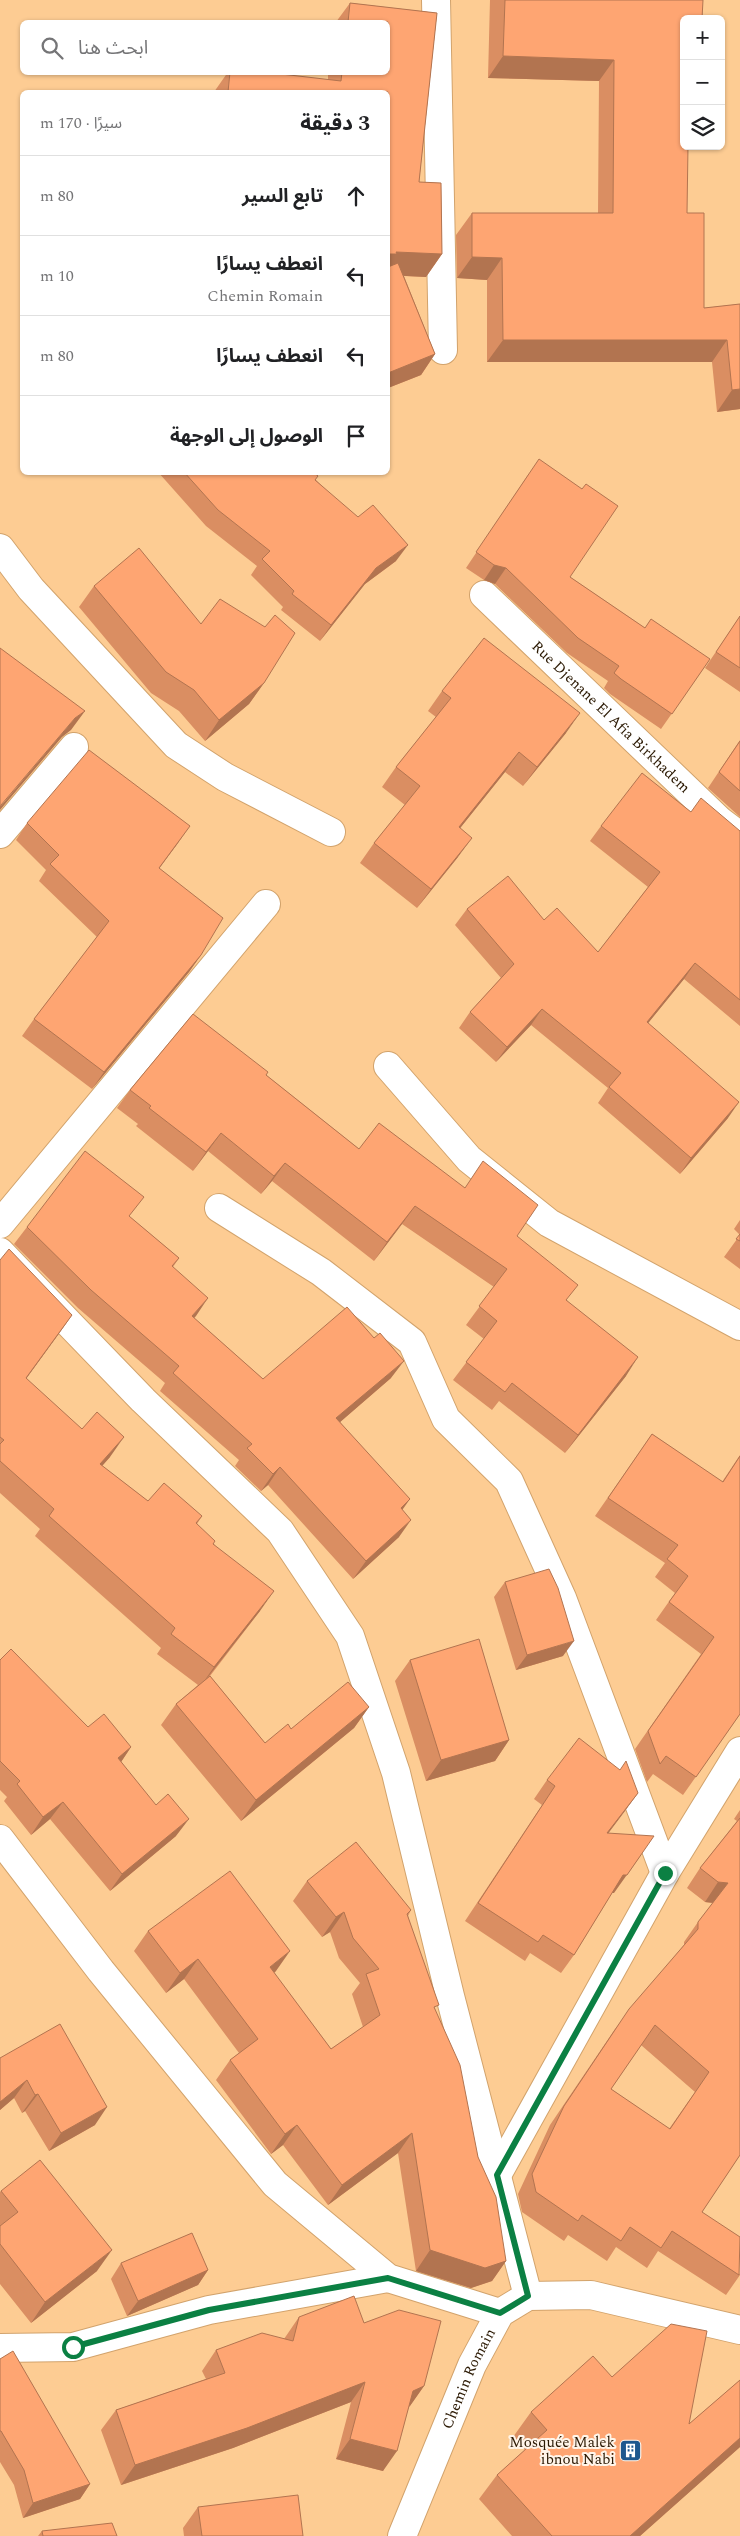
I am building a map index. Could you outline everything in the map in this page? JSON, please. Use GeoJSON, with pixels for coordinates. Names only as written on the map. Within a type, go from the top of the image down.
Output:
{"type":"FeatureCollection","features":[{"type":"Feature","properties":{"kind":"street"},"geometry":{"type":"LineString","coordinates":[[436,0],[443,350]]}},
{"type":"Feature","properties":{"kind":"street"},"geometry":{"type":"LineString","coordinates":[[0,548],[31,589],[176,744],[225,777],[331,832]]}},
{"type":"Feature","properties":{"kind":"street","name":"Rue Djenane El Afia Birkhadem"},"geometry":{"type":"LineString","coordinates":[[484,595],[713,814],[740,836]]}},
{"type":"Feature","properties":{"kind":"street"},"geometry":{"type":"LineString","coordinates":[[0,834],[74,747]]}},
{"type":"Feature","properties":{"kind":"street"},"geometry":{"type":"LineString","coordinates":[[0,1224],[266,904]]}},
{"type":"Feature","properties":{"kind":"street"},"geometry":{"type":"LineString","coordinates":[[388,1066],[470,1159],[549,1223],[740,1326]]}},
{"type":"Feature","properties":{"kind":"street"},"geometry":{"type":"LineString","coordinates":[[219,1208],[321,1272],[412,1342],[446,1419],[509,1481],[562,1598],[665,1873]]}},
{"type":"Feature","properties":{"kind":"street"},"geometry":{"type":"LineString","coordinates":[[0,1252],[143,1400],[280,1531],[350,1636],[396,1772],[528,2296]]}},
{"type":"Feature","properties":{"kind":"street"},"geometry":{"type":"LineString","coordinates":[[497,2175],[665,1873],[740,1751]]}},
{"type":"Feature","properties":{"kind":"street"},"geometry":{"type":"LineString","coordinates":[[0,1838],[101,1970],[275,2184],[388,2278],[500,2313]]}},
{"type":"Feature","properties":{"kind":"street"},"geometry":{"type":"LineString","coordinates":[[0,2348],[73,2347],[209,2310],[388,2278]]}},
{"type":"Feature","properties":{"kind":"street","name":"Chemin Romain"},"geometry":{"type":"LineString","coordinates":[[402,2536],[472,2365],[500,2313],[528,2296],[591,2294],[740,2330]]}},
{"type":"Feature","properties":{"kind":"building"},"geometry":{"type":"Polygon","coordinates":[[[505,0],[703,0],[702,15],[680,15],[680,150],[688,150],[687,213],[704,213],[704,308],[740,304],[740,389],[732,390],[727,340],[503,340],[502,258],[472,257],[472,213],[613,213],[614,60],[503,56],[505,0]]]}},
{"type":"Feature","properties":{"kind":"building"},"geometry":{"type":"Polygon","coordinates":[[[350,3],[437,13],[419,182],[441,183],[442,254],[396,252],[397,254],[390,254],[390,90],[228,90],[230,75],[290,75],[341,81],[342,75],[390,75],[390,20],[348,20],[350,3]]]}},
{"type":"Feature","properties":{"kind":"building"},"geometry":{"type":"Polygon","coordinates":[[[398,263],[435,354],[390,372],[390,266],[398,263]]]}},
{"type":"Feature","properties":{"kind":"building"},"geometry":{"type":"Polygon","coordinates":[[[539,459],[582,489],[586,484],[618,506],[570,577],[645,628],[651,619],[710,659],[672,714],[614,673],[619,666],[578,638],[506,568],[494,565],[476,552],[539,459]]]}},
{"type":"Feature","properties":{"kind":"building"},"geometry":{"type":"Polygon","coordinates":[[[187,475],[317,475],[318,476],[315,480],[358,517],[373,505],[408,545],[376,568],[331,625],[292,594],[294,591],[262,559],[270,551],[218,510],[187,475]]]}},
{"type":"Feature","properties":{"kind":"building"},"geometry":{"type":"Polygon","coordinates":[[[139,548],[201,624],[220,599],[265,627],[275,615],[295,633],[264,683],[219,720],[194,690],[166,672],[94,586],[139,548]]]}},
{"type":"Feature","properties":{"kind":"building"},"geometry":{"type":"Polygon","coordinates":[[[740,616],[740,668],[716,652],[740,616]]]}},
{"type":"Feature","properties":{"kind":"building"},"geometry":{"type":"Polygon","coordinates":[[[484,638],[580,713],[537,767],[519,752],[459,827],[472,838],[431,889],[374,843],[420,786],[396,767],[451,698],[442,691],[484,638]]]}},
{"type":"Feature","properties":{"kind":"building"},"geometry":{"type":"Polygon","coordinates":[[[0,648],[85,711],[75,718],[1,805],[0,809],[0,648]]]}},
{"type":"Feature","properties":{"kind":"building"},"geometry":{"type":"Polygon","coordinates":[[[740,741],[740,791],[719,772],[740,741]]]}},
{"type":"Feature","properties":{"kind":"building"},"geometry":{"type":"Polygon","coordinates":[[[89,750],[190,826],[159,868],[223,918],[201,955],[104,1072],[34,1019],[109,921],[50,864],[59,855],[27,823],[89,750]]]}},
{"type":"Feature","properties":{"kind":"building"},"geometry":{"type":"Polygon","coordinates":[[[642,773],[691,812],[701,798],[740,831],[740,1000],[695,963],[647,1022],[739,1102],[691,1158],[609,1087],[621,1073],[542,1009],[507,1047],[470,1012],[514,964],[467,909],[508,876],[544,920],[557,908],[598,952],[660,872],[601,826],[642,773]]]}},
{"type":"Feature","properties":{"kind":"building"},"geometry":{"type":"Polygon","coordinates":[[[193,1014],[268,1072],[266,1075],[359,1149],[379,1123],[465,1188],[483,1161],[538,1205],[517,1236],[578,1285],[566,1300],[638,1357],[578,1435],[512,1383],[505,1392],[466,1362],[497,1321],[479,1306],[507,1269],[415,1206],[387,1242],[285,1163],[274,1176],[221,1133],[206,1152],[149,1108],[151,1106],[130,1090],[193,1014]]]}},
{"type":"Feature","properties":{"kind":"building"},"geometry":{"type":"Polygon","coordinates":[[[85,1151],[144,1197],[129,1216],[179,1258],[172,1266],[208,1298],[192,1316],[263,1379],[347,1307],[374,1338],[380,1333],[404,1361],[336,1418],[410,1499],[401,1508],[411,1520],[366,1561],[280,1467],[273,1474],[247,1448],[252,1444],[173,1373],[179,1366],[91,1290],[27,1227],[85,1151]]]}},
{"type":"Feature","properties":{"kind":"building"},"geometry":{"type":"Polygon","coordinates":[[[9,1249],[72,1315],[26,1378],[82,1429],[97,1412],[124,1437],[100,1464],[148,1501],[164,1483],[202,1516],[196,1523],[215,1541],[213,1544],[274,1591],[214,1667],[171,1634],[175,1628],[49,1516],[54,1509],[0,1461],[0,1444],[4,1440],[0,1437],[0,1260],[9,1249]]]}},
{"type":"Feature","properties":{"kind":"building"},"geometry":{"type":"Polygon","coordinates":[[[652,1434],[723,1482],[740,1456],[740,1714],[696,1777],[666,1756],[660,1764],[648,1731],[714,1637],[669,1602],[688,1576],[667,1559],[678,1545],[608,1498],[652,1434]]]}},
{"type":"Feature","properties":{"kind":"building"},"geometry":{"type":"Polygon","coordinates":[[[549,1569],[558,1588],[574,1641],[527,1655],[505,1582],[549,1569]]]}},
{"type":"Feature","properties":{"kind":"building"},"geometry":{"type":"Polygon","coordinates":[[[479,1639],[509,1740],[441,1760],[410,1660],[479,1639]]]}},
{"type":"Feature","properties":{"kind":"building"},"geometry":{"type":"Polygon","coordinates":[[[11,1649],[88,1727],[104,1714],[131,1747],[118,1758],[156,1805],[168,1794],[189,1819],[122,1874],[63,1802],[43,1817],[17,1784],[20,1781],[0,1761],[0,1660],[11,1649]]]}},
{"type":"Feature","properties":{"kind":"building"},"geometry":{"type":"Polygon","coordinates":[[[210,1676],[265,1743],[288,1724],[291,1729],[348,1682],[369,1707],[256,1800],[176,1704],[210,1676]]]}},
{"type":"Feature","properties":{"kind":"building"},"geometry":{"type":"Polygon","coordinates":[[[579,1738],[620,1770],[626,1761],[638,1793],[607,1833],[654,1836],[627,1875],[623,1875],[574,1955],[543,1935],[538,1942],[478,1903],[555,1786],[547,1780],[579,1738]]]}},
{"type":"Feature","properties":{"kind":"building"},"geometry":{"type":"Polygon","coordinates":[[[740,1818],[740,2155],[702,2212],[740,2237],[739,2275],[672,2231],[661,2248],[630,2227],[621,2241],[582,2215],[578,2221],[536,2192],[532,2174],[564,2106],[629,2009],[698,1929],[698,1922],[728,1883],[718,1882],[700,1868],[740,1818]],[[655,2025],[611,2089],[670,2129],[709,2072],[655,2025]]]}},
{"type":"Feature","properties":{"kind":"building"},"geometry":{"type":"Polygon","coordinates":[[[356,1842],[411,1910],[407,1914],[439,2005],[434,2007],[460,2065],[478,2157],[496,2197],[506,2261],[485,2268],[430,2250],[412,2133],[342,2185],[297,2125],[285,2134],[230,2060],[258,2039],[198,1959],[180,1973],[148,1931],[230,1871],[290,1951],[270,1967],[331,2049],[380,2015],[366,1974],[379,1969],[353,1938],[344,1912],[336,1917],[307,1881],[356,1842]]]}},
{"type":"Feature","properties":{"kind":"building"},"geometry":{"type":"Polygon","coordinates":[[[60,2024],[107,2107],[61,2133],[38,2094],[35,2095],[27,2080],[0,2102],[0,2058],[60,2024]]]}},
{"type":"Feature","properties":{"kind":"building"},"geometry":{"type":"Polygon","coordinates":[[[40,2160],[112,2250],[45,2302],[0,2244],[0,2226],[18,2212],[1,2191],[40,2160]]]}},
{"type":"Feature","properties":{"kind":"building"},"geometry":{"type":"Polygon","coordinates":[[[192,2233],[208,2270],[138,2301],[121,2263],[192,2233]]]}},
{"type":"Feature","properties":{"kind":"building"},"geometry":{"type":"Polygon","coordinates":[[[354,2296],[364,2323],[399,2310],[441,2321],[424,2386],[413,2391],[397,2451],[350,2439],[365,2382],[247,2428],[135,2465],[116,2410],[225,2373],[216,2350],[262,2333],[293,2341],[299,2317],[354,2296]]]}},
{"type":"Feature","properties":{"kind":"building","name":"Mosquée Malek ibnou Nabi"},"geometry":{"type":"Polygon","coordinates":[[[671,2324],[707,2331],[689,2424],[740,2380],[740,2438],[630,2536],[552,2536],[497,2475],[547,2430],[531,2412],[593,2356],[612,2377],[671,2324]]]}},
{"type":"Feature","properties":{"kind":"building"},"geometry":{"type":"Polygon","coordinates":[[[13,2351],[90,2484],[33,2503],[24,2470],[0,2431],[0,2359],[13,2351]]]}},
{"type":"Feature","properties":{"kind":"building"},"geometry":{"type":"Polygon","coordinates":[[[298,2495],[303,2536],[202,2536],[198,2507],[298,2495]]]}},
{"type":"Feature","properties":{"kind":"building"},"geometry":{"type":"Polygon","coordinates":[[[112,2523],[117,2536],[43,2536],[42,2531],[112,2523]]]}},
{"type":"Feature","properties":{"kind":"place","name":"Mosquée Malek ibnou Nabi"},"geometry":{"type":"Point","coordinates":[631,2451]}},
{"type":"Feature","properties":{"kind":"route"},"geometry":{"type":"LineString","coordinates":[[73,2347],[209,2310],[388,2278],[500,2313],[528,2296],[497,2175],[665,1873]]}}]}
